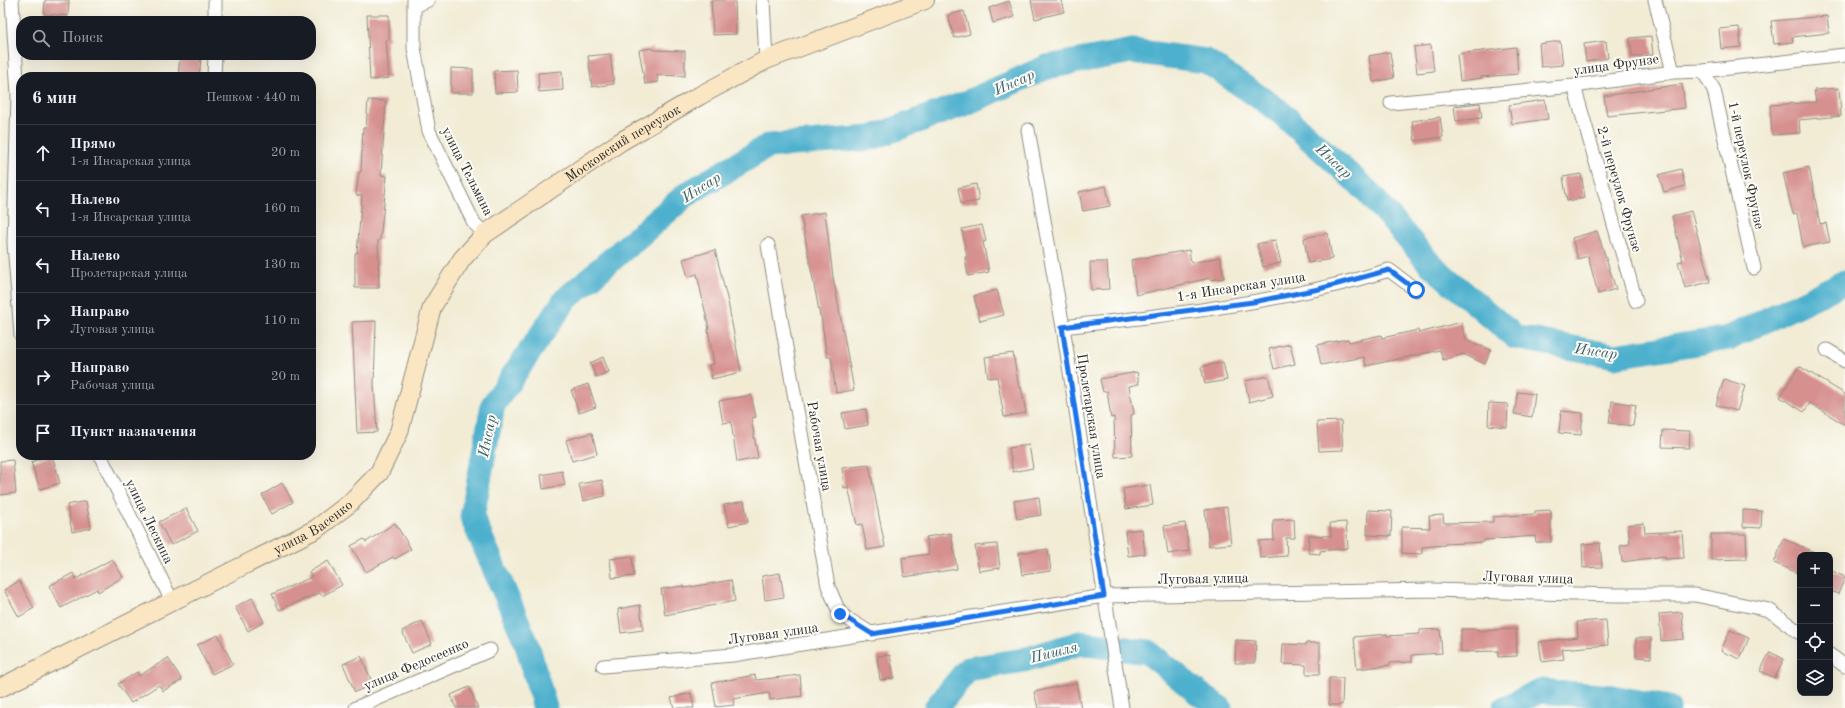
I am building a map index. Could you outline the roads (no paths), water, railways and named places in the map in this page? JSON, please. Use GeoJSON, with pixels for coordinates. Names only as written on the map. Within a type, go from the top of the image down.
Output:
{"type":"FeatureCollection","features":[{"type":"Feature","properties":{"kind":"street"},"geometry":{"type":"LineString","coordinates":[[12,0],[17,72]]}},
{"type":"Feature","properties":{"kind":"street"},"geometry":{"type":"LineString","coordinates":[[215,0],[215,16]]}},
{"type":"Feature","properties":{"kind":"street"},"geometry":{"type":"LineString","coordinates":[[415,3],[428,0]]}},
{"type":"Feature","properties":{"kind":"street"},"geometry":{"type":"LineString","coordinates":[[763,0],[766,60]]}},
{"type":"Feature","properties":{"kind":"street"},"geometry":{"type":"LineString","coordinates":[[1655,0],[1673,72]]}},
{"type":"Feature","properties":{"kind":"street","name":"Московский переулок"},"geometry":{"type":"LineString","coordinates":[[485,234],[620,142],[766,60],[919,1]]}},
{"type":"Feature","properties":{"kind":"street","name":"улица Тельмана"},"geometry":{"type":"LineString","coordinates":[[415,3],[414,48],[429,131],[474,223],[485,234]]}},
{"type":"Feature","properties":{"kind":"street","name":"улица Фрунзе"},"geometry":{"type":"LineString","coordinates":[[1391,103],[1574,86],[1673,72],[1703,71],[1845,55]]}},
{"type":"Feature","properties":{"kind":"street"},"geometry":{"type":"LineString","coordinates":[[214,72],[215,60]]}},
{"type":"Feature","properties":{"kind":"street","name":"1-й переулок Фрунзе"},"geometry":{"type":"LineString","coordinates":[[1703,71],[1714,90],[1754,268]]}},
{"type":"Feature","properties":{"kind":"street","name":"2-й переулок Фрунзе"},"geometry":{"type":"LineString","coordinates":[[1574,86],[1636,301]]}},
{"type":"Feature","properties":{"kind":"street","name":"Пролетарская улица"},"geometry":{"type":"LineString","coordinates":[[1028,130],[1062,327],[1122,708]]}},
{"type":"Feature","properties":{"kind":"street"},"geometry":{"type":"LineString","coordinates":[[16,169],[14,243],[16,269]]}},
{"type":"Feature","properties":{"kind":"street","name":"улица Васенко"},"geometry":{"type":"LineString","coordinates":[[0,688],[316,529],[350,503],[379,473],[399,432],[432,307],[462,259],[485,234]]}},
{"type":"Feature","properties":{"kind":"street","name":"Рабочая улица"},"geometry":{"type":"LineString","coordinates":[[768,245],[828,586],[840,614],[872,634]]}},
{"type":"Feature","properties":{"kind":"street","name":"1-я Инсарская улица"},"geometry":{"type":"LineString","coordinates":[[1062,327],[1253,302],[1319,289],[1389,270],[1416,290]]}},
{"type":"Feature","properties":{"kind":"street"},"geometry":{"type":"LineString","coordinates":[[1827,350],[1845,361]]}},
{"type":"Feature","properties":{"kind":"street","name":"улица Лескина"},"geometry":{"type":"LineString","coordinates":[[102,460],[172,601]]}},
{"type":"Feature","properties":{"kind":"street","name":"Луговая улица"},"geometry":{"type":"LineString","coordinates":[[603,666],[733,655],[1104,596],[1432,590],[1614,595],[1695,595],[1769,610],[1797,631]]}},
{"type":"Feature","properties":{"kind":"street","name":"улица Федосеенко"},"geometry":{"type":"LineString","coordinates":[[356,708],[490,650]]}},
{"type":"Feature","properties":{"kind":"street"},"geometry":{"type":"LineString","coordinates":[[1833,657],[1845,666]]}},
{"type":"Feature","properties":{"kind":"waterway","name":"Инсар"},"geometry":{"type":"LineString","coordinates":[[545,708],[527,644],[472,517],[493,405],[565,300],[687,194],[768,146],[871,138],[966,103],[1047,67],[1132,51],[1206,61],[1278,110],[1367,191],[1430,264],[1515,337],[1615,356],[1729,338],[1845,282]]}},
{"type":"Feature","properties":{"kind":"waterway","name":"Пишля"},"geometry":{"type":"LineString","coordinates":[[936,708],[968,669],[1024,660],[1080,643],[1148,652],[1197,692],[1220,708]]}},
{"type":"Feature","properties":{"kind":"waterway","name":"Пишля"},"geometry":{"type":"LineString","coordinates":[[1505,708],[1540,691],[1613,697],[1668,708]]}}]}
